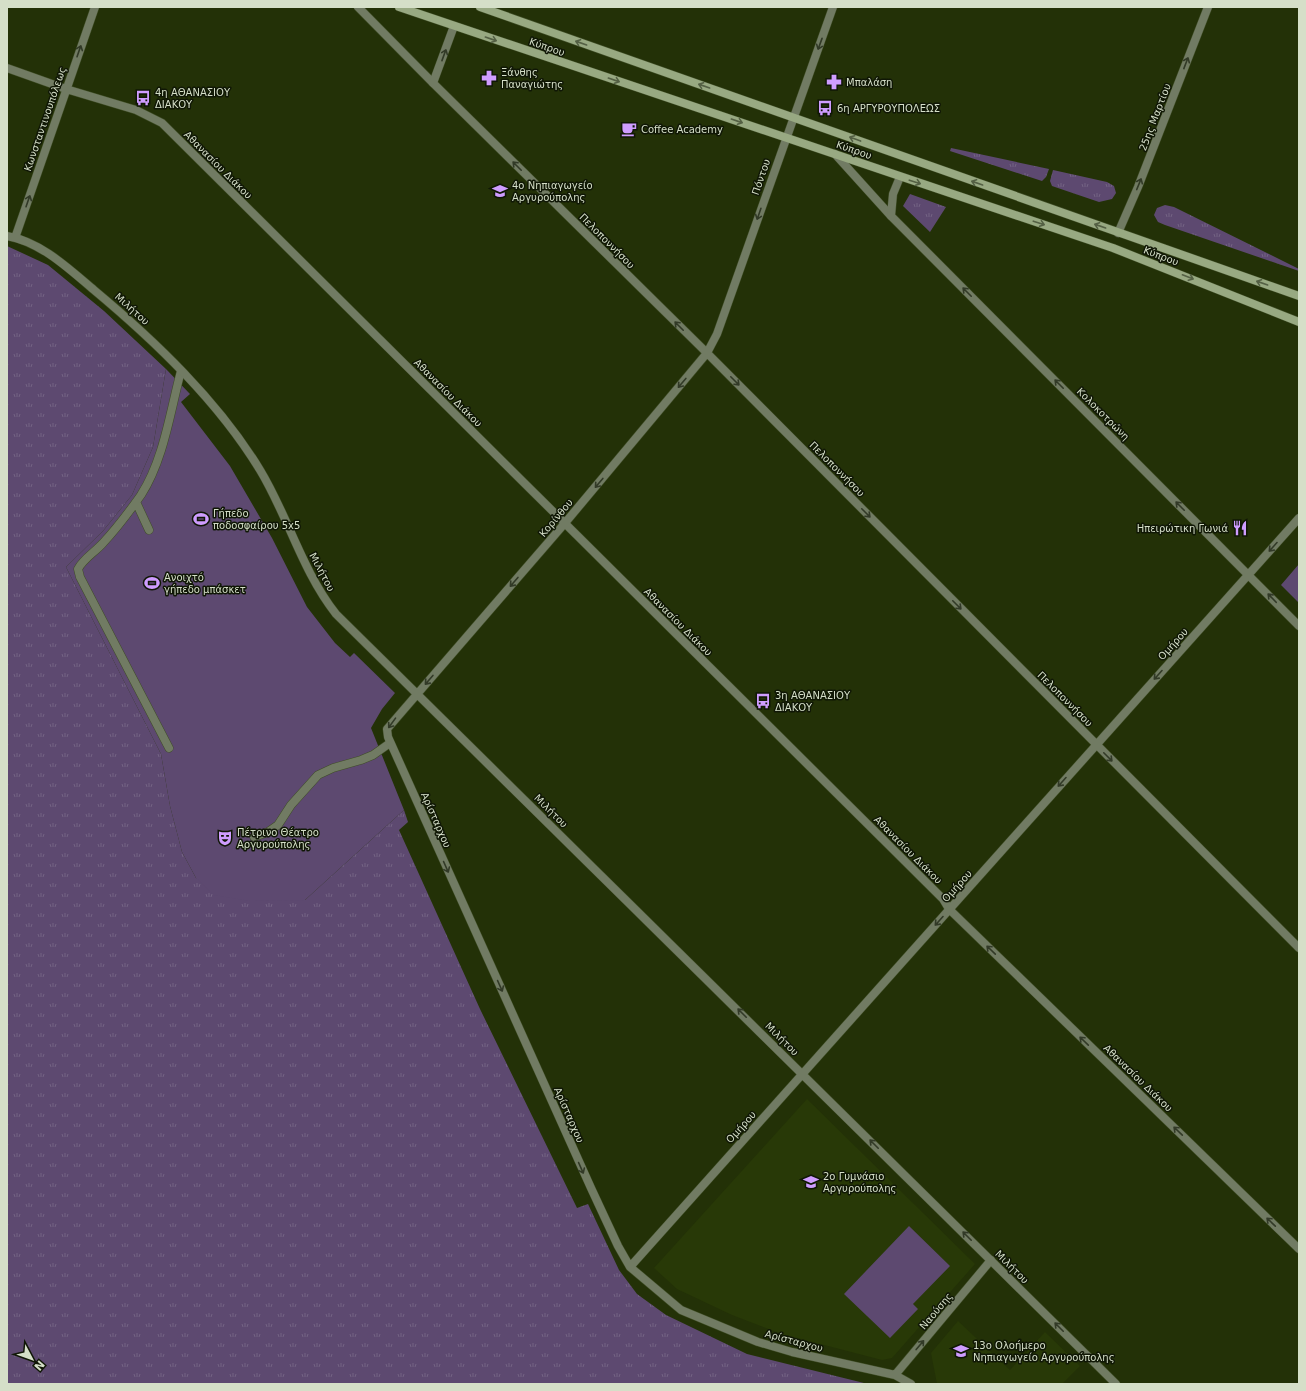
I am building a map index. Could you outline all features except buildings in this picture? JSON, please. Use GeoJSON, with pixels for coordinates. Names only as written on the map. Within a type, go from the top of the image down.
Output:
{"type":"FeatureCollection","features":[{"type":"Feature","properties":{"kind":"main road","name":"Κύπρου"},"geometry":{"type":"LineString","coordinates":[[399,7],[1113,248],[1299,322]]}},
{"type":"Feature","properties":{"kind":"main road","name":"Κύπρου"},"geometry":{"type":"LineString","coordinates":[[480,7],[1299,296]]}},
{"type":"Feature","properties":{"kind":"street","name":"Κωνσταντινουπόλεως"},"geometry":{"type":"LineString","coordinates":[[11,237],[95,7]]}},
{"type":"Feature","properties":{"kind":"street","name":"Πελοποννήσου"},"geometry":{"type":"LineString","coordinates":[[358,7],[707,353],[1299,948]]}},
{"type":"Feature","properties":{"kind":"street","name":"Πόντου"},"geometry":{"type":"LineString","coordinates":[[707,353],[717,334],[833,7]]}},
{"type":"Feature","properties":{"kind":"street","name":"25ης Μαρτίου"},"geometry":{"type":"LineString","coordinates":[[1118,232],[1138,187],[1208,7]]}},
{"type":"Feature","properties":{"kind":"street"},"geometry":{"type":"LineString","coordinates":[[433,83],[454,26]]}},
{"type":"Feature","properties":{"kind":"street","name":"Αθανασίου Διάκου"},"geometry":{"type":"LineString","coordinates":[[7,68],[66,89],[136,110],[162,123],[938,894],[949,909],[1299,1249]]}},
{"type":"Feature","properties":{"kind":"street","name":"Κολοκοτρώνη"},"geometry":{"type":"LineString","coordinates":[[835,154],[891,216],[1299,626]]}},
{"type":"Feature","properties":{"kind":"street"},"geometry":{"type":"LineString","coordinates":[[891,216],[893,194],[900,177]]}},
{"type":"Feature","properties":{"kind":"street","name":"Μιλήτου"},"geometry":{"type":"LineString","coordinates":[[11,237],[39,248],[72,271],[152,342],[181,371],[231,428],[261,471],[321,594],[336,614],[803,1073],[1116,1384]]}},
{"type":"Feature","properties":{"kind":"street","name":"Κορίνθου"},"geometry":{"type":"LineString","coordinates":[[417,694],[565,523],[707,353]]}},
{"type":"Feature","properties":{"kind":"street"},"geometry":{"type":"LineString","coordinates":[[169,748],[80,577],[78,569],[80,564],[103,543],[136,502],[153,471],[163,442],[181,371]]}},
{"type":"Feature","properties":{"kind":"street"},"geometry":{"type":"LineString","coordinates":[[136,502],[149,530]]}},
{"type":"Feature","properties":{"kind":"street","name":"Ομήρου"},"geometry":{"type":"LineString","coordinates":[[630,1267],[1299,518]]}},
{"type":"Feature","properties":{"kind":"street","name":"Αρίσταρχου"},"geometry":{"type":"LineString","coordinates":[[417,694],[387,729],[390,743],[587,1181],[618,1246],[630,1267],[681,1310],[746,1337],[792,1352],[895,1375],[912,1384]]}},
{"type":"Feature","properties":{"kind":"street"},"geometry":{"type":"LineString","coordinates":[[254,837],[268,832],[278,825],[291,805],[318,775],[333,768],[373,755],[390,743]]}},
{"type":"Feature","properties":{"kind":"street","name":"Ναούσης"},"geometry":{"type":"LineString","coordinates":[[895,1375],[991,1260]]}},
{"type":"Feature","properties":{"kind":"shaded area","name":"2ο Γυμνάσιο Αργυρούπολης"},"geometry":{"type":"Polygon","coordinates":[[[807,1099],[975,1264],[892,1358],[882,1360],[782,1334],[732,1315],[677,1289],[654,1268],[807,1099]]]}},
{"type":"Feature","properties":{"kind":"shaded area","name":"13ο Ολοήμερο Νηπιαγωγείο Αργυρούπολης"},"geometry":{"type":"Polygon","coordinates":[[[958,1321],[1010,1370],[1045,1332],[1080,1366],[1062,1384],[937,1384],[931,1353],[958,1321]]]}},
{"type":"Feature","properties":{"kind":"green space"},"geometry":{"type":"Polygon","coordinates":[[[951,148],[1049,169],[1046,177],[1042,181],[950,151],[951,148]]]}},
{"type":"Feature","properties":{"kind":"green space"},"geometry":{"type":"Polygon","coordinates":[[[1053,170],[1107,182],[1114,186],[1116,193],[1112,199],[1099,202],[1052,186],[1050,181],[1053,170]]]}},
{"type":"Feature","properties":{"kind":"green space"},"geometry":{"type":"Polygon","coordinates":[[[910,194],[946,207],[930,232],[903,206],[910,194]]]}},
{"type":"Feature","properties":{"kind":"green space"},"geometry":{"type":"Polygon","coordinates":[[[1165,205],[1174,207],[1299,269],[1299,271],[1158,222],[1154,215],[1157,208],[1165,205]]]}},
{"type":"Feature","properties":{"kind":"green space"},"geometry":{"type":"Polygon","coordinates":[[[7,246],[48,265],[104,311],[166,369],[153,447],[132,495],[103,531],[66,567],[161,754],[170,806],[182,852],[196,878],[305,900],[404,810],[408,822],[399,830],[480,1009],[577,1208],[588,1204],[619,1270],[637,1294],[666,1315],[747,1354],[868,1384],[7,1384],[7,246]]]}},
{"type":"Feature","properties":{"kind":"green space"},"geometry":{"type":"Polygon","coordinates":[[[166,369],[190,394],[181,402],[230,466],[272,538],[307,607],[335,643],[350,657],[354,653],[395,693],[382,709],[371,728],[404,810],[305,900],[250,901],[214,895],[196,878],[182,852],[170,806],[161,754],[66,567],[103,531],[132,495],[153,447],[166,369]]]}},
{"type":"Feature","properties":{"kind":"green space"},"geometry":{"type":"Polygon","coordinates":[[[1299,564],[1299,603],[1281,585],[1299,564]]]}},
{"type":"Feature","properties":{"kind":"green space"},"geometry":{"type":"Polygon","coordinates":[[[909,1226],[950,1266],[913,1304],[918,1309],[890,1338],[844,1294],[909,1226]]]}},
{"type":"Feature","properties":{"kind":"place","name":"Ξάνθης Παναγιώτης"},"geometry":{"type":"Point","coordinates":[489,78]}},
{"type":"Feature","properties":{"kind":"place","name":"Μπαλάση"},"geometry":{"type":"Point","coordinates":[834,82]}},
{"type":"Feature","properties":{"kind":"place","name":"4η ΑΘΑΝΑΣΙΟΥ ΔΙΑΚΟΥ"},"geometry":{"type":"Point","coordinates":[143,98]}},
{"type":"Feature","properties":{"kind":"place","name":"6η ΑΡΓΥΡΟΥΠΟΛΕΩΣ"},"geometry":{"type":"Point","coordinates":[825,108]}},
{"type":"Feature","properties":{"kind":"place","name":"Coffee Academy"},"geometry":{"type":"Point","coordinates":[629,129]}},
{"type":"Feature","properties":{"kind":"place","name":"4ο Νηπιαγωγείο Αργυρούπολης"},"geometry":{"type":"Point","coordinates":[500,191]}},
{"type":"Feature","properties":{"kind":"place","name":"Γήπεδο ποδοσφαίρου 5x5"},"geometry":{"type":"Point","coordinates":[201,519]}},
{"type":"Feature","properties":{"kind":"place","name":"Ηπειρώτικη Γωνιά"},"geometry":{"type":"Point","coordinates":[1240,528]}},
{"type":"Feature","properties":{"kind":"place","name":"Ανοιχτό γήπεδο μπάσκετ"},"geometry":{"type":"Point","coordinates":[152,583]}},
{"type":"Feature","properties":{"kind":"place","name":"3η ΑΘΑΝΑΣΙΟΥ ΔΙΑΚΟΥ"},"geometry":{"type":"Point","coordinates":[763,701]}},
{"type":"Feature","properties":{"kind":"place","name":"Πέτρινο Θέατρο Αργυρούπολης"},"geometry":{"type":"Point","coordinates":[225,838]}},
{"type":"Feature","properties":{"kind":"place","name":"2ο Γυμνάσιο Αργυρούπολης"},"geometry":{"type":"Point","coordinates":[811,1182]}},
{"type":"Feature","properties":{"kind":"place","name":"13ο Ολοήμερο Νηπιαγωγείο Αργυρούπολης"},"geometry":{"type":"Point","coordinates":[961,1351]}}]}
